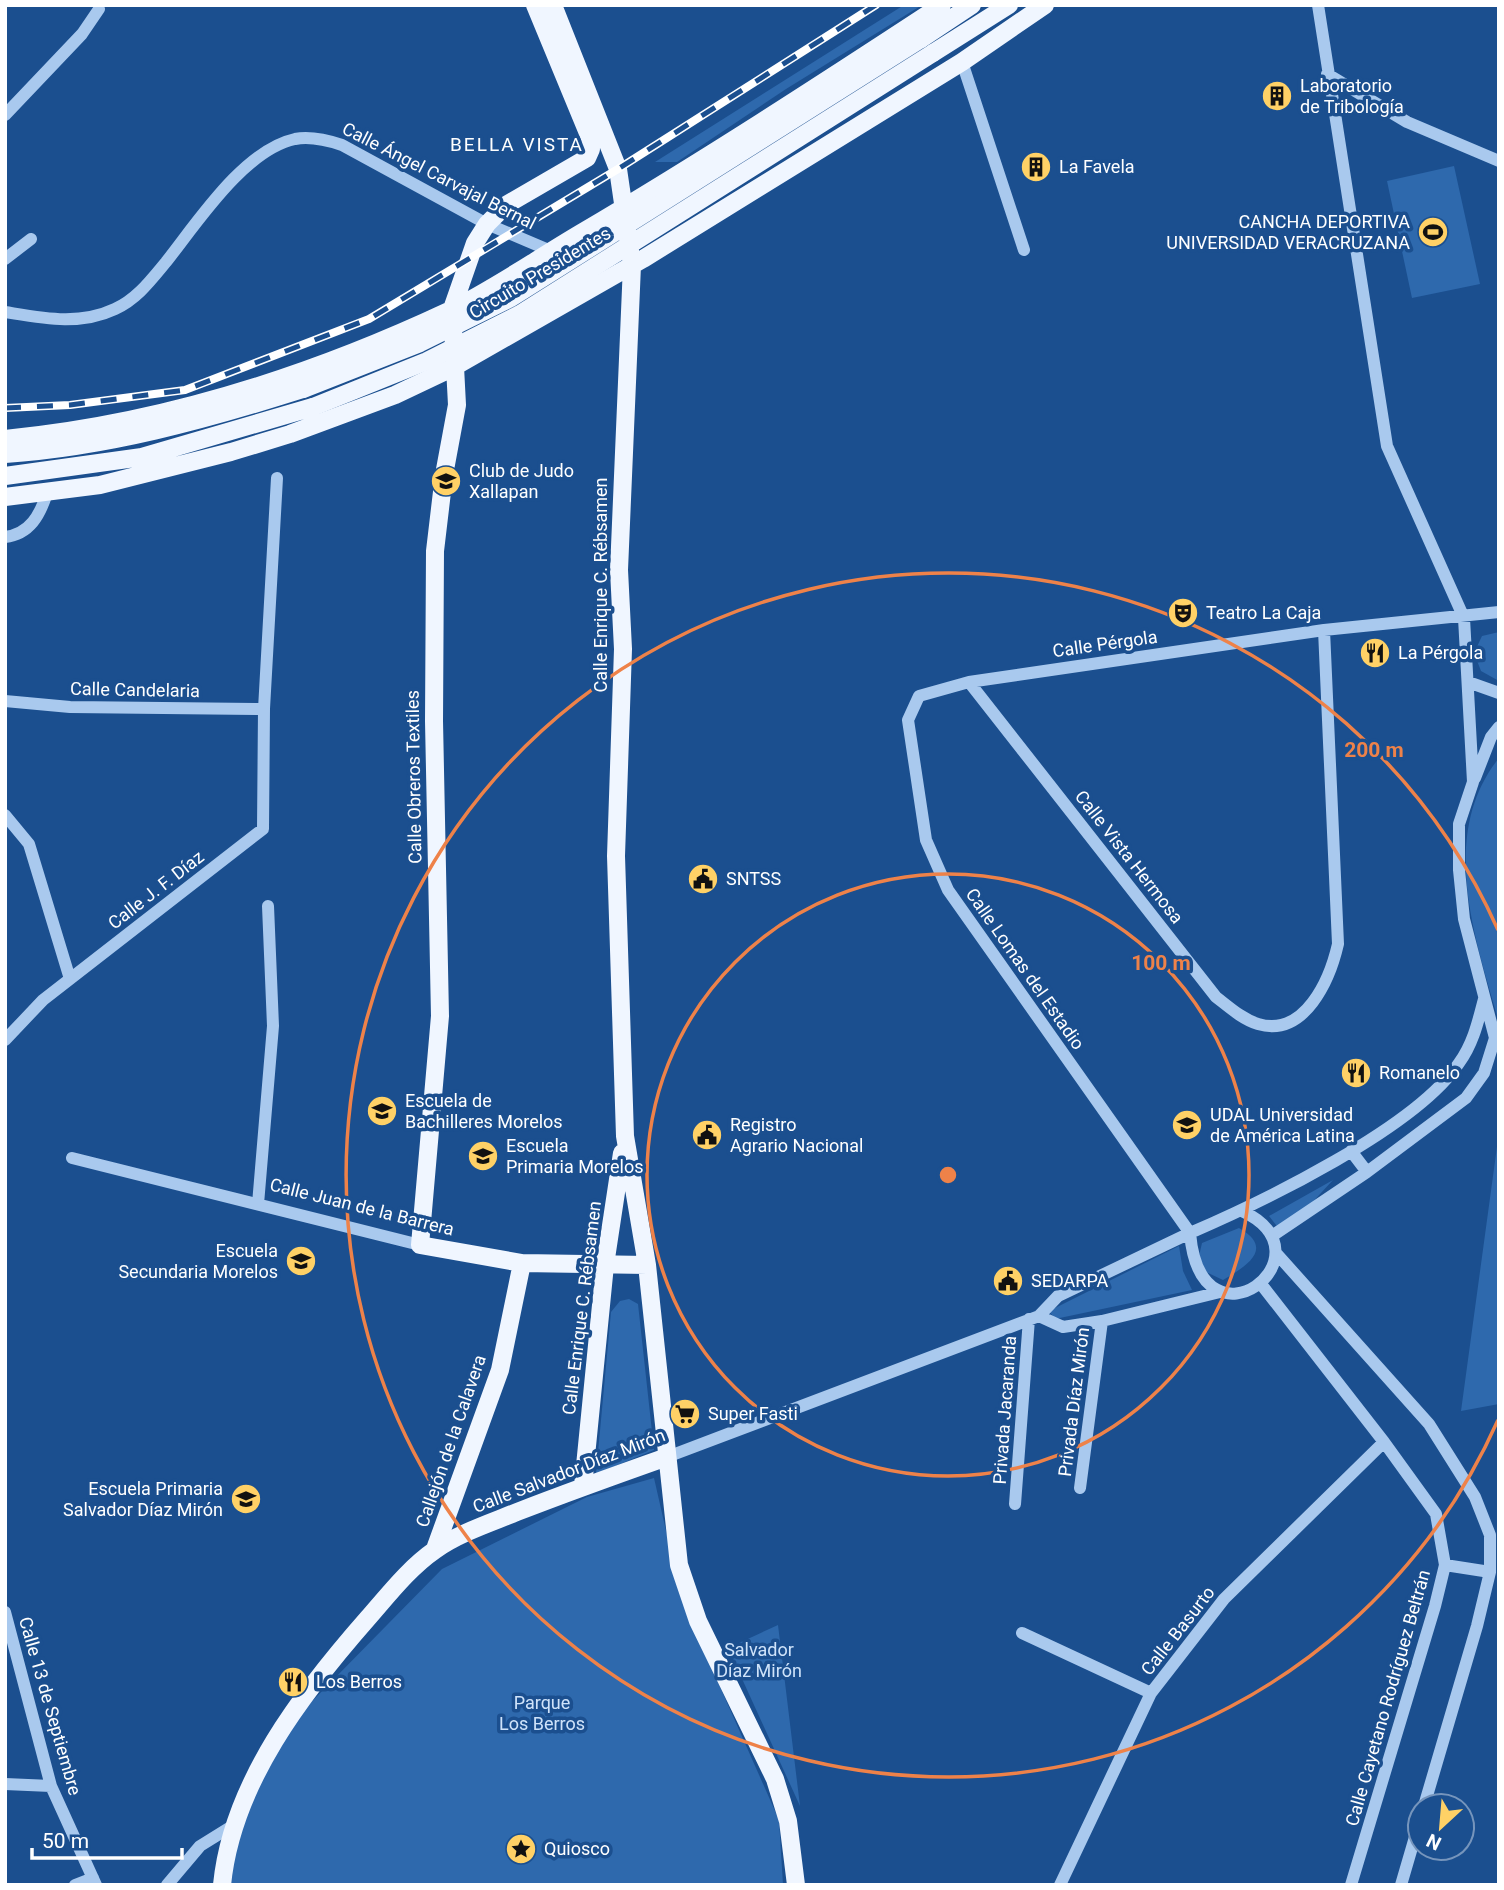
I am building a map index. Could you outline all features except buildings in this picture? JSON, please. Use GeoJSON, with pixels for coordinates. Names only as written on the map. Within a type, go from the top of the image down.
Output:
{"type":"FeatureCollection","features":[{"type":"Feature","properties":{"kind":"main road"},"geometry":{"type":"LineString","coordinates":[[452,309],[475,243],[487,224],[506,205],[587,158],[591,149],[590,138],[535,5]]}},
{"type":"Feature","properties":{"kind":"main road","name":"Calle Enrique C. Rébsamen"},"geometry":{"type":"LineString","coordinates":[[554,5],[614,155],[632,265],[619,570],[623,649],[616,856],[625,1136],[647,1265],[679,1565],[698,1621],[775,1779],[788,1821],[796,1885]]}},
{"type":"Feature","properties":{"kind":"main road"},"geometry":{"type":"LineString","coordinates":[[5,439],[138,421],[211,402],[376,343],[452,309],[623,208],[942,5]]}},
{"type":"Feature","properties":{"kind":"main road","name":"Circuito Presidentes"},"geometry":{"type":"LineString","coordinates":[[5,454],[55,450],[216,417],[303,389],[420,343],[511,298],[972,5]]}},
{"type":"Feature","properties":{"kind":"main road","name":"Circuito Presidentes"},"geometry":{"type":"LineString","coordinates":[[5,476],[142,457],[313,407],[427,361],[520,314],[1009,5]]}},
{"type":"Feature","properties":{"kind":"main road"},"geometry":{"type":"LineString","coordinates":[[5,497],[100,485],[231,452],[290,434],[395,395],[454,367],[632,265],[962,62],[1045,5]]}},
{"type":"Feature","properties":{"kind":"main road"},"geometry":{"type":"LineString","coordinates":[[853,63],[847,80],[851,97],[864,109],[881,112]]}},
{"type":"Feature","properties":{"kind":"main road"},"geometry":{"type":"LineString","coordinates":[[787,105],[805,107],[818,119],[822,136],[815,152]]}},
{"type":"Feature","properties":{"kind":"main road"},"geometry":{"type":"LineString","coordinates":[[579,234],[605,240],[632,265]]}},
{"type":"Feature","properties":{"kind":"main road","name":"Calle Obreros Textiles"},"geometry":{"type":"LineString","coordinates":[[420,1245],[440,1016],[433,721],[435,551],[444,475],[457,405],[452,309]]}},
{"type":"Feature","properties":{"kind":"main road"},"geometry":{"type":"LineString","coordinates":[[376,343],[401,346],[414,360],[411,380],[395,395]]}},
{"type":"Feature","properties":{"kind":"main road","name":"Calle Enrique C. Rébsamen"},"geometry":{"type":"LineString","coordinates":[[583,1486],[605,1265],[625,1136]]}},
{"type":"Feature","properties":{"kind":"main road","name":"Calle Juan de la Barrera"},"geometry":{"type":"LineString","coordinates":[[420,1245],[522,1263],[647,1265]]}},
{"type":"Feature","properties":{"kind":"main road","name":"Callejón de la Calavera"},"geometry":{"type":"LineString","coordinates":[[435,1549],[500,1370],[522,1263]]}},
{"type":"Feature","properties":{"kind":"main road","name":"Calle Salvador Díaz Mirón"},"geometry":{"type":"LineString","coordinates":[[222,1885],[237,1823],[256,1774],[288,1721],[332,1659],[404,1576],[435,1549],[475,1528],[667,1457]]}},
{"type":"Feature","properties":{"kind":"street"},"geometry":{"type":"LineString","coordinates":[[1318,5],[1387,446],[1464,618],[1473,782]]}},
{"type":"Feature","properties":{"kind":"street"},"geometry":{"type":"LineString","coordinates":[[5,115],[82,34],[99,9]]}},
{"type":"Feature","properties":{"kind":"street"},"geometry":{"type":"LineString","coordinates":[[962,62],[1024,250]]}},
{"type":"Feature","properties":{"kind":"street"},"geometry":{"type":"LineString","coordinates":[[1327,74],[1407,121],[1499,161]]}},
{"type":"Feature","properties":{"kind":"street","name":"Calle Ángel Carvajal Bernal"},"geometry":{"type":"LineString","coordinates":[[5,312],[59,321],[85,318],[116,309],[144,289],[234,178],[275,146],[296,139],[322,138],[342,145],[487,224],[551,251]]}},
{"type":"Feature","properties":{"kind":"street"},"geometry":{"type":"LineString","coordinates":[[5,259],[31,239]]}},
{"type":"Feature","properties":{"kind":"street"},"geometry":{"type":"LineString","coordinates":[[264,709],[277,478]]}},
{"type":"Feature","properties":{"kind":"street"},"geometry":{"type":"LineString","coordinates":[[5,537],[26,530],[40,514],[47,493]]}},
{"type":"Feature","properties":{"kind":"street","name":"Calle Pérgola"},"geometry":{"type":"LineString","coordinates":[[919,696],[969,682],[1324,630],[1464,618],[1499,612]]}},
{"type":"Feature","properties":{"kind":"street","name":"Calle Vista Hermosa"},"geometry":{"type":"LineString","coordinates":[[969,682],[1216,997],[1240,1016],[1260,1025],[1280,1025],[1303,1014],[1321,993],[1333,969],[1338,944],[1324,630]]}},
{"type":"Feature","properties":{"kind":"street"},"geometry":{"type":"LineString","coordinates":[[1468,682],[1499,693]]}},
{"type":"Feature","properties":{"kind":"street","name":"Calle Lomas del Estadio"},"geometry":{"type":"LineString","coordinates":[[919,696],[908,720],[912,747],[926,840],[948,890],[1190,1233]]}},
{"type":"Feature","properties":{"kind":"street","name":"Calle Candelaria"},"geometry":{"type":"LineString","coordinates":[[5,701],[70,708],[264,709]]}},
{"type":"Feature","properties":{"kind":"street","name":"Calle J. F. Díaz"},"geometry":{"type":"LineString","coordinates":[[70,979],[262,829],[264,709]]}},
{"type":"Feature","properties":{"kind":"street"},"geometry":{"type":"LineString","coordinates":[[1272,1236],[1367,1172],[1466,1098],[1484,1073],[1495,1038],[1464,919],[1459,870],[1459,824],[1491,737],[1499,727]]}},
{"type":"Feature","properties":{"kind":"street"},"geometry":{"type":"LineString","coordinates":[[5,815],[29,844],[70,979],[43,1000],[5,1040]]}},
{"type":"Feature","properties":{"kind":"street"},"geometry":{"type":"LineString","coordinates":[[258,1204],[273,1026],[268,906]]}},
{"type":"Feature","properties":{"kind":"street"},"geometry":{"type":"LineString","coordinates":[[1220,1292],[1202,1279],[1192,1259],[1190,1233],[1242,1211],[1351,1151],[1400,1118],[1458,1065],[1473,1039],[1484,999]]}},
{"type":"Feature","properties":{"kind":"street"},"geometry":{"type":"LineString","coordinates":[[1351,1151],[1367,1172]]}},
{"type":"Feature","properties":{"kind":"street","name":"Calle Juan de la Barrera"},"geometry":{"type":"LineString","coordinates":[[72,1158],[420,1245]]}},
{"type":"Feature","properties":{"kind":"street"},"geometry":{"type":"LineString","coordinates":[[1034,1318],[1063,1327],[1102,1321],[1220,1292],[1242,1293],[1261,1284],[1272,1270],[1276,1253],[1272,1236],[1260,1219],[1242,1211]]}},
{"type":"Feature","properties":{"kind":"street","name":"Calle Salvador Díaz Mirón"},"geometry":{"type":"LineString","coordinates":[[667,1457],[1034,1318],[1058,1296],[1190,1233]]}},
{"type":"Feature","properties":{"kind":"street"},"geometry":{"type":"LineString","coordinates":[[1276,1253],[1429,1424],[1475,1497],[1490,1535],[1490,1572],[1428,1792]]}},
{"type":"Feature","properties":{"kind":"street","name":"Calle Cayetano Rodríguez Beltrán"},"geometry":{"type":"LineString","coordinates":[[1261,1284],[1384,1442],[1436,1514],[1446,1565],[1351,1885]]}},
{"type":"Feature","properties":{"kind":"street","name":"Privada Jacaranda"},"geometry":{"type":"LineString","coordinates":[[1015,1504],[1034,1318]]}},
{"type":"Feature","properties":{"kind":"street","name":"Privada Díaz Mirón"},"geometry":{"type":"LineString","coordinates":[[1080,1488],[1102,1321]]}},
{"type":"Feature","properties":{"kind":"street","name":"Calle Basurto"},"geometry":{"type":"LineString","coordinates":[[1060,1885],[1151,1693],[1224,1599],[1384,1442]]}},
{"type":"Feature","properties":{"kind":"street"},"geometry":{"type":"LineString","coordinates":[[1446,1565],[1490,1572]]}},
{"type":"Feature","properties":{"kind":"street","name":"Calle 13 de Septiembre"},"geometry":{"type":"LineString","coordinates":[[5,1612],[51,1786],[94,1881]]}},
{"type":"Feature","properties":{"kind":"street"},"geometry":{"type":"LineString","coordinates":[[1022,1633],[1151,1693]]}},
{"type":"Feature","properties":{"kind":"street"},"geometry":{"type":"LineString","coordinates":[[5,1784],[51,1786]]}},
{"type":"Feature","properties":{"kind":"street"},"geometry":{"type":"LineString","coordinates":[[167,1885],[200,1846],[237,1823]]}},
{"type":"Feature","properties":{"kind":"street"},"geometry":{"type":"LineString","coordinates":[[1401,1885],[1408,1862]]}},
{"type":"Feature","properties":{"kind":"street"},"geometry":{"type":"LineString","coordinates":[[75,1885],[94,1881]]}},
{"type":"Feature","properties":{"kind":"green space"},"geometry":{"type":"Polygon","coordinates":[[[904,5],[922,5],[786,89],[677,162],[655,162],[904,5]]]}},
{"type":"Feature","properties":{"kind":"green space","name":"CANCHA DEPORTIVA UNIVERSIDAD VERACRUZANA"},"geometry":{"type":"Polygon","coordinates":[[[1454,166],[1480,284],[1412,298],[1387,181],[1454,166]]]}},
{"type":"Feature","properties":{"kind":"green space"},"geometry":{"type":"Polygon","coordinates":[[[1499,632],[1499,681],[1481,671],[1474,653],[1482,636],[1499,632]]]}},
{"type":"Feature","properties":{"kind":"green space"},"geometry":{"type":"Polygon","coordinates":[[[1499,758],[1499,1022],[1472,922],[1466,853],[1470,820],[1481,788],[1499,758]]]}},
{"type":"Feature","properties":{"kind":"green space"},"geometry":{"type":"Polygon","coordinates":[[[1499,1132],[1499,1404],[1461,1411],[1499,1132]]]}},
{"type":"Feature","properties":{"kind":"green space"},"geometry":{"type":"Polygon","coordinates":[[[1333,1180],[1283,1234],[1269,1216],[1333,1180]]]}},
{"type":"Feature","properties":{"kind":"green space"},"geometry":{"type":"Polygon","coordinates":[[[1239,1228],[1255,1243],[1253,1257],[1223,1280],[1206,1272],[1199,1256],[1202,1243],[1239,1228]]]}},
{"type":"Feature","properties":{"kind":"green space"},"geometry":{"type":"Polygon","coordinates":[[[1179,1246],[1183,1271],[1192,1290],[1055,1319],[1049,1311],[1179,1246]]]}},
{"type":"Feature","properties":{"kind":"green space"},"geometry":{"type":"Polygon","coordinates":[[[629,1299],[638,1304],[654,1450],[596,1474],[611,1312],[620,1301],[629,1299]]]}},
{"type":"Feature","properties":{"kind":"green space","name":"Parque Los Berros"},"geometry":{"type":"Polygon","coordinates":[[[654,1478],[682,1601],[779,1820],[783,1885],[221,1885],[275,1739],[442,1569],[587,1497],[654,1478]]]}},
{"type":"Feature","properties":{"kind":"green space","name":"Salvador Díaz Mirón"},"geometry":{"type":"Polygon","coordinates":[[[778,1625],[800,1806],[728,1648],[778,1625]]]}},
{"type":"Feature","properties":{"kind":"railway"},"geometry":{"type":"LineString","coordinates":[[5,408],[70,405],[185,390],[369,319],[618,169],[876,5]]}},
{"type":"Feature","properties":{"kind":"place","name":"Laboratorio de Tribología"},"geometry":{"type":"Point","coordinates":[1277,96]}},
{"type":"Feature","properties":{"kind":"place","name":"La Favela"},"geometry":{"type":"Point","coordinates":[1036,167]}},
{"type":"Feature","properties":{"kind":"place","name":"CANCHA DEPORTIVA UNIVERSIDAD VERACRUZANA"},"geometry":{"type":"Point","coordinates":[1433,232]}},
{"type":"Feature","properties":{"kind":"place","name":"Club de Judo Xallapan"},"geometry":{"type":"Point","coordinates":[446,481]}},
{"type":"Feature","properties":{"kind":"place","name":"Teatro La Caja"},"geometry":{"type":"Point","coordinates":[1183,613]}},
{"type":"Feature","properties":{"kind":"place","name":"La Pérgola"},"geometry":{"type":"Point","coordinates":[1375,653]}},
{"type":"Feature","properties":{"kind":"place","name":"SNTSS"},"geometry":{"type":"Point","coordinates":[703,879]}},
{"type":"Feature","properties":{"kind":"place","name":"Romanelo"},"geometry":{"type":"Point","coordinates":[1356,1073]}},
{"type":"Feature","properties":{"kind":"place","name":"Escuela de Bachilleres Morelos"},"geometry":{"type":"Point","coordinates":[382,1111]}},
{"type":"Feature","properties":{"kind":"place","name":"UDAL Universidad de América Latina"},"geometry":{"type":"Point","coordinates":[1187,1125]}},
{"type":"Feature","properties":{"kind":"place","name":"Registro Agrario Nacional"},"geometry":{"type":"Point","coordinates":[707,1135]}},
{"type":"Feature","properties":{"kind":"place","name":"Escuela Primaria Morelos"},"geometry":{"type":"Point","coordinates":[483,1156]}},
{"type":"Feature","properties":{"kind":"place","name":"Escuela Secundaria Morelos"},"geometry":{"type":"Point","coordinates":[301,1261]}},
{"type":"Feature","properties":{"kind":"place","name":"SEDARPA"},"geometry":{"type":"Point","coordinates":[1008,1281]}},
{"type":"Feature","properties":{"kind":"place","name":"Super Fasti"},"geometry":{"type":"Point","coordinates":[685,1414]}},
{"type":"Feature","properties":{"kind":"place","name":"Escuela Primaria Salvador Díaz Mirón"},"geometry":{"type":"Point","coordinates":[246,1499]}},
{"type":"Feature","properties":{"kind":"place","name":"Los Berros"},"geometry":{"type":"Point","coordinates":[293,1682]}},
{"type":"Feature","properties":{"kind":"place","name":"Quiosco"},"geometry":{"type":"Point","coordinates":[521,1849]}},
{"type":"Feature","properties":{"kind":"district","name":"BELLA VISTA"},"geometry":{"type":"Point","coordinates":[517,144]}}]}
